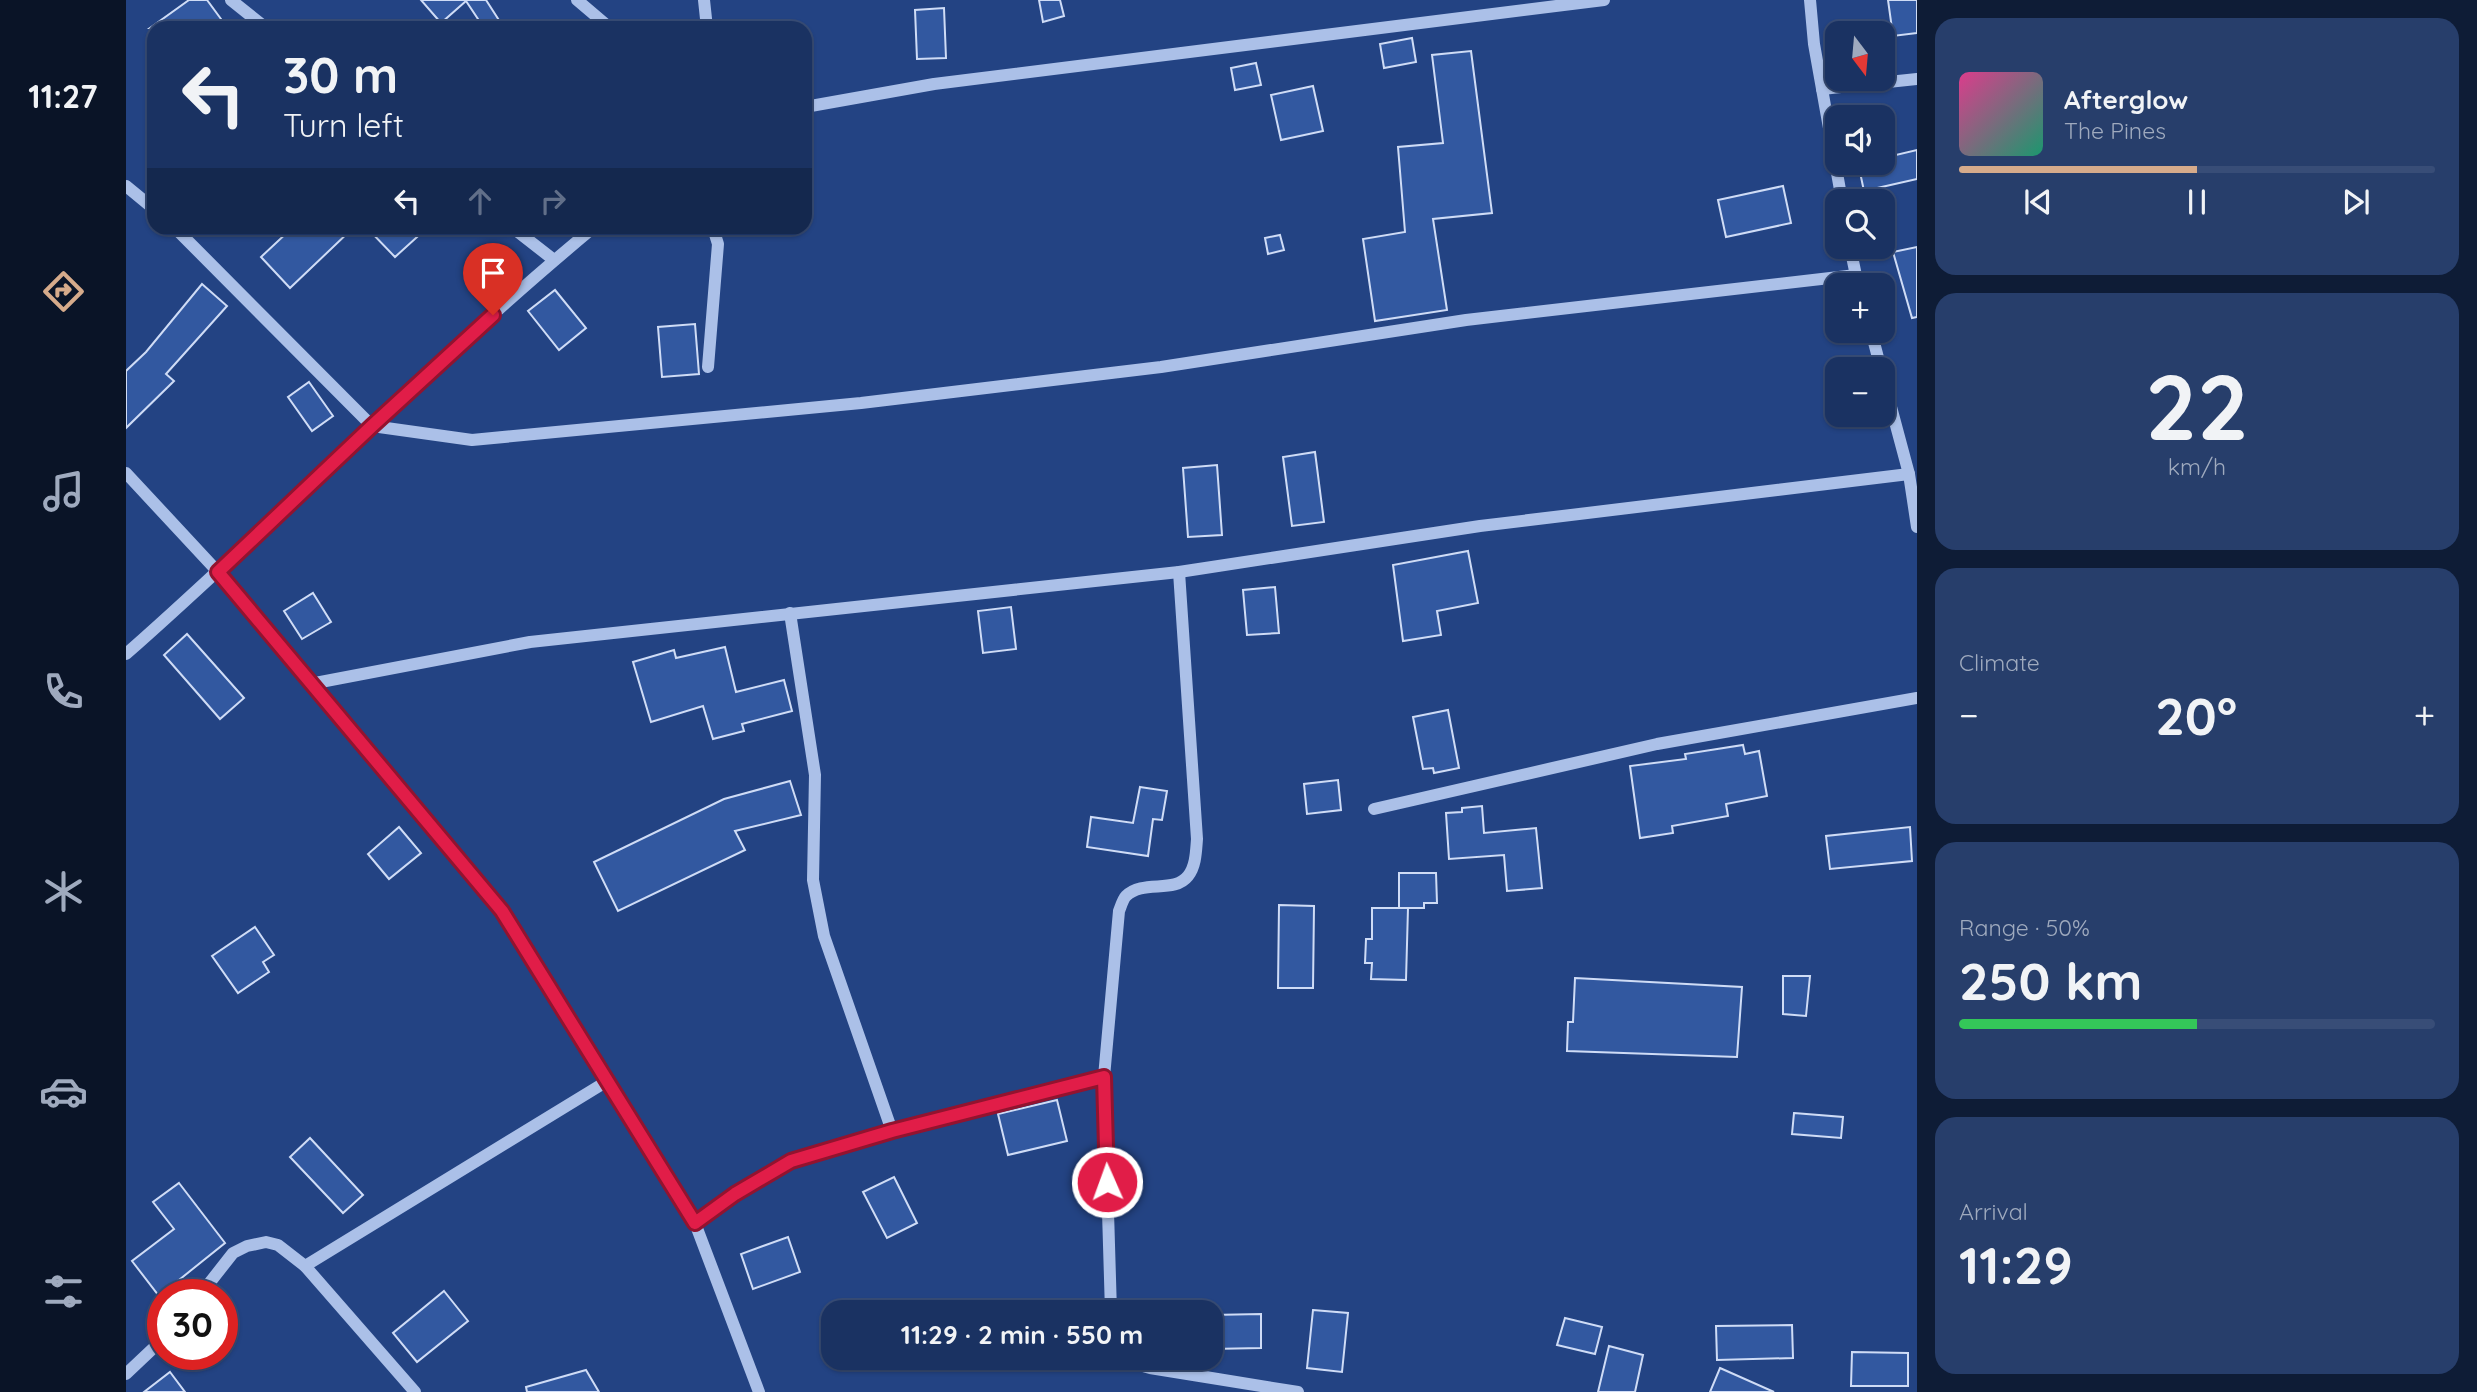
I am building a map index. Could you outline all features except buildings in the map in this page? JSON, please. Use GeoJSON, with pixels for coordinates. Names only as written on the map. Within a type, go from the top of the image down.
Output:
{"type":"FeatureCollection","features":[{"type":"Feature","properties":{"kind":"street"},"geometry":{"type":"LineString","coordinates":[[231,0],[257,21]]}},
{"type":"Feature","properties":{"kind":"street"},"geometry":{"type":"LineString","coordinates":[[577,0],[602,21]]}},
{"type":"Feature","properties":{"kind":"street"},"geometry":{"type":"LineString","coordinates":[[704,0],[706,21]]}},
{"type":"Feature","properties":{"kind":"street"},"geometry":{"type":"LineString","coordinates":[[812,106],[934,84],[1604,0]]}},
{"type":"Feature","properties":{"kind":"street"},"geometry":{"type":"LineString","coordinates":[[1810,0],[1814,44],[1840,189]]}},
{"type":"Feature","properties":{"kind":"street"},"geometry":{"type":"LineString","coordinates":[[1822,89],[1917,79]]}},
{"type":"Feature","properties":{"kind":"street"},"geometry":{"type":"LineString","coordinates":[[126,186],[147,203]]}},
{"type":"Feature","properties":{"kind":"street"},"geometry":{"type":"LineString","coordinates":[[182,235],[372,426],[472,440],[848,404],[1161,367],[1466,320],[1825,283]]}},
{"type":"Feature","properties":{"kind":"street"},"geometry":{"type":"LineString","coordinates":[[522,235],[554,260]]}},
{"type":"Feature","properties":{"kind":"street"},"geometry":{"type":"LineString","coordinates":[[126,654],[218,572],[372,426],[584,235]]}},
{"type":"Feature","properties":{"kind":"street"},"geometry":{"type":"LineString","coordinates":[[708,367],[718,244],[715,235]]}},
{"type":"Feature","properties":{"kind":"street"},"geometry":{"type":"LineString","coordinates":[[1895,422],[1915,501],[1917,527]]}},
{"type":"Feature","properties":{"kind":"street"},"geometry":{"type":"LineString","coordinates":[[126,473],[218,572],[502,911],[695,1223],[760,1392]]}},
{"type":"Feature","properties":{"kind":"street"},"geometry":{"type":"LineString","coordinates":[[310,684],[530,642],[1179,572],[1480,526],[1909,474]]}},
{"type":"Feature","properties":{"kind":"street"},"geometry":{"type":"LineString","coordinates":[[1111,1300],[1104,1077],[1119,911],[1126,896],[1139,888],[1174,885],[1188,877],[1195,862],[1197,839],[1179,572]]}},
{"type":"Feature","properties":{"kind":"street"},"geometry":{"type":"LineString","coordinates":[[790,613],[815,775],[813,880],[824,936],[892,1131]]}},
{"type":"Feature","properties":{"kind":"street"},"geometry":{"type":"LineString","coordinates":[[1374,809],[1657,744],[1917,698]]}},
{"type":"Feature","properties":{"kind":"street"},"geometry":{"type":"LineString","coordinates":[[695,1223],[735,1194],[791,1161],[892,1131],[1104,1077]]}},
{"type":"Feature","properties":{"kind":"street"},"geometry":{"type":"LineString","coordinates":[[306,1266],[609,1080]]}},
{"type":"Feature","properties":{"kind":"street"},"geometry":{"type":"LineString","coordinates":[[213,1279],[233,1253],[247,1245],[266,1242],[278,1245],[306,1266],[415,1392]]}},
{"type":"Feature","properties":{"kind":"street"},"geometry":{"type":"LineString","coordinates":[[126,1374],[147,1354]]}},
{"type":"Feature","properties":{"kind":"street"},"geometry":{"type":"LineString","coordinates":[[1162,1370],[1298,1392]]}},
{"type":"Feature","properties":{"kind":"route"},"geometry":{"type":"LineString","coordinates":[[493,315],[218,572],[502,911],[695,1223],[735,1194],[791,1161],[892,1131],[1104,1077],[1107,1182]]}}]}
